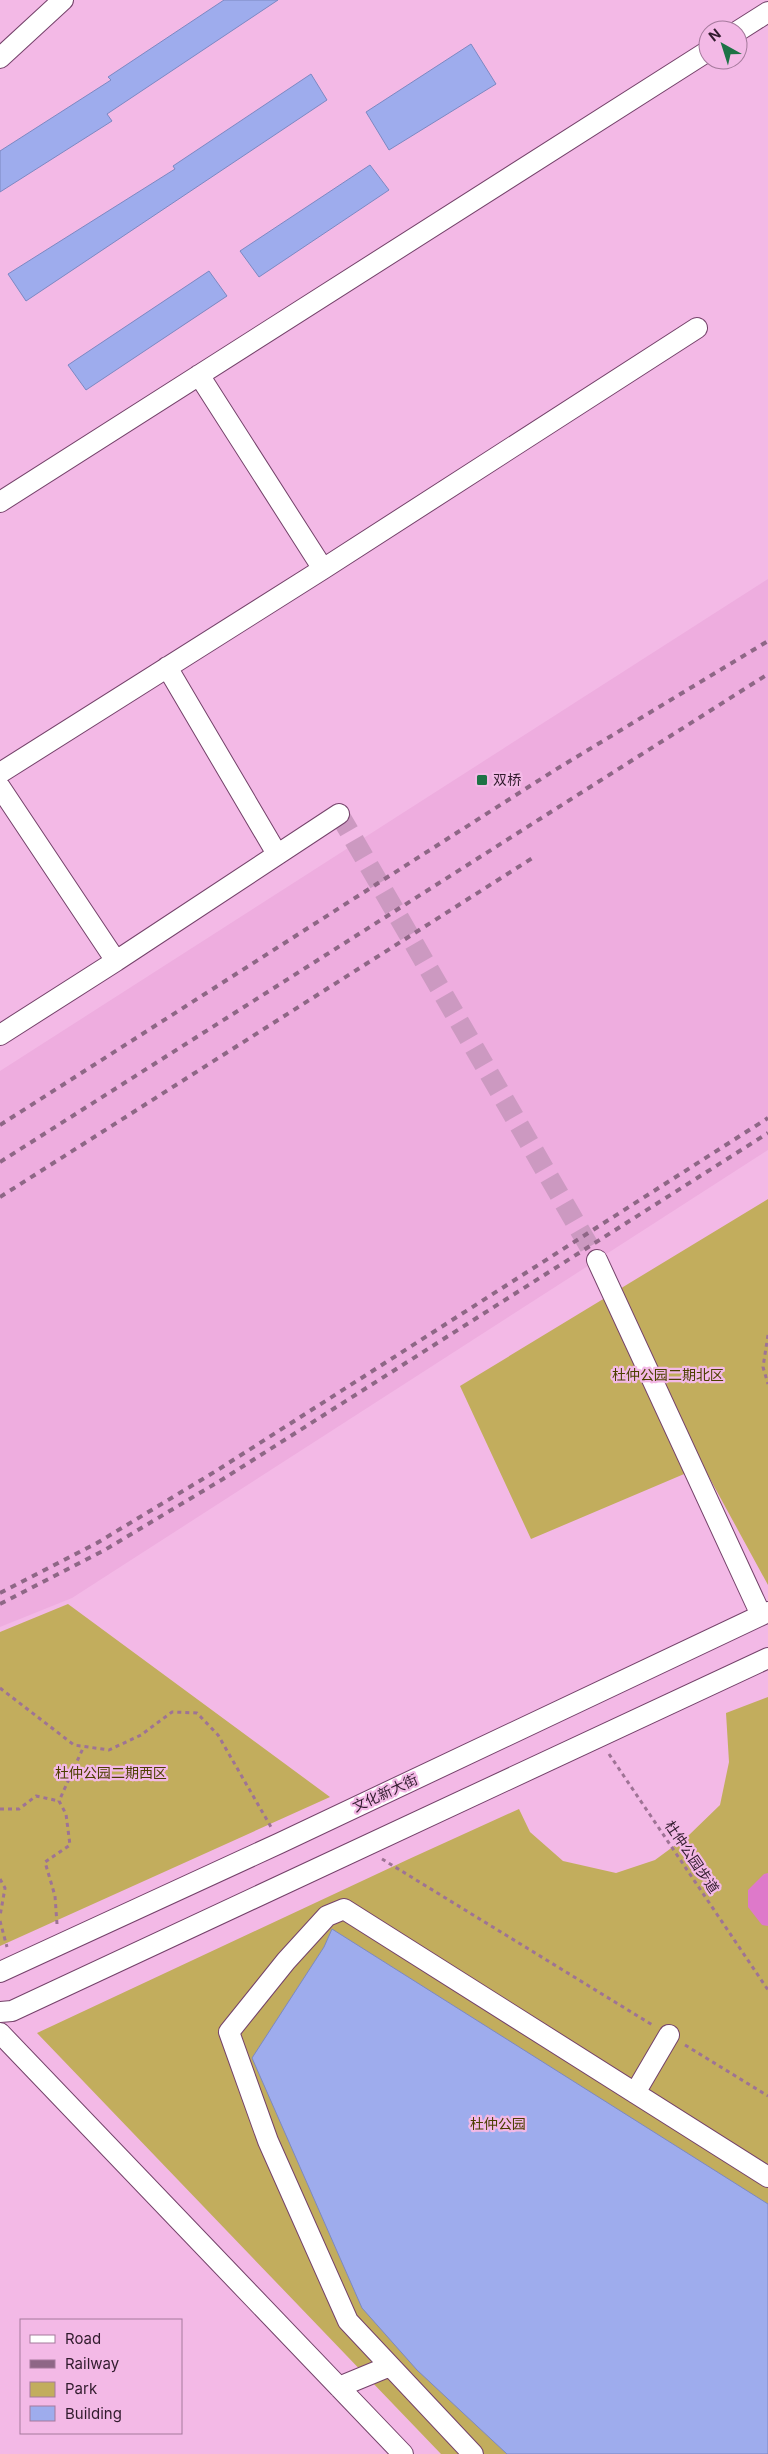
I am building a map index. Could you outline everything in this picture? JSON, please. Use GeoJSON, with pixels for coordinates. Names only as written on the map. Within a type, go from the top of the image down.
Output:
{"type":"FeatureCollection","features":[{"type":"Feature","properties":{"kind":"street"},"geometry":{"type":"LineString","coordinates":[[0,58],[63,0]]}},
{"type":"Feature","properties":{"kind":"street"},"geometry":{"type":"LineString","coordinates":[[748,25],[768,12]]}},
{"type":"Feature","properties":{"kind":"street"},"geometry":{"type":"LineString","coordinates":[[0,502],[698,57]]}},
{"type":"Feature","properties":{"kind":"street"},"geometry":{"type":"LineString","coordinates":[[0,773],[323,569],[696,328]]}},
{"type":"Feature","properties":{"kind":"street"},"geometry":{"type":"LineString","coordinates":[[198,375],[323,569]]}},
{"type":"Feature","properties":{"kind":"street"},"geometry":{"type":"LineString","coordinates":[[167,667],[277,854]]}},
{"type":"Feature","properties":{"kind":"street"},"geometry":{"type":"LineString","coordinates":[[0,787],[116,961]]}},
{"type":"Feature","properties":{"kind":"street"},"geometry":{"type":"LineString","coordinates":[[0,1035],[339,814]]}},
{"type":"Feature","properties":{"kind":"street"},"geometry":{"type":"LineString","coordinates":[[597,1260],[764,1614]]}},
{"type":"Feature","properties":{"kind":"street","name":"文化新大街"},"geometry":{"type":"LineString","coordinates":[[0,1972],[280,1843],[764,1614]]}},
{"type":"Feature","properties":{"kind":"street"},"geometry":{"type":"LineString","coordinates":[[0,2012],[12,2011],[768,1658]]}},
{"type":"Feature","properties":{"kind":"street"},"geometry":{"type":"LineString","coordinates":[[472,2454],[348,2322],[268,2141],[229,2032],[286,1961],[327,1916],[344,1909],[768,2177]]}},
{"type":"Feature","properties":{"kind":"street"},"geometry":{"type":"LineString","coordinates":[[0,2033],[339,2387],[396,2452]]}},
{"type":"Feature","properties":{"kind":"street"},"geometry":{"type":"LineString","coordinates":[[634,2093],[669,2035]]}},
{"type":"Feature","properties":{"kind":"street"},"geometry":{"type":"LineString","coordinates":[[339,2387],[390,2366]]}},
{"type":"Feature","properties":{"kind":"path"},"geometry":{"type":"LineString","coordinates":[[768,1335],[763,1367],[768,1384]]}},
{"type":"Feature","properties":{"kind":"path"},"geometry":{"type":"LineString","coordinates":[[0,1688],[74,1745],[109,1750],[141,1735],[172,1712],[198,1713],[218,1735],[280,1843]]}},
{"type":"Feature","properties":{"kind":"path","name":"杜仲公园步道"},"geometry":{"type":"LineString","coordinates":[[598,1737],[768,1990]]}},
{"type":"Feature","properties":{"kind":"path"},"geometry":{"type":"LineString","coordinates":[[59,1801],[84,1746]]}},
{"type":"Feature","properties":{"kind":"path"},"geometry":{"type":"LineString","coordinates":[[0,1809],[19,1809],[36,1796],[59,1801],[66,1814],[70,1845],[46,1862],[55,1896],[57,1928]]}},
{"type":"Feature","properties":{"kind":"path"},"geometry":{"type":"LineString","coordinates":[[362,1847],[768,2096]]}},
{"type":"Feature","properties":{"kind":"path"},"geometry":{"type":"LineString","coordinates":[[0,1879],[5,1888],[0,1916]]}},
{"type":"Feature","properties":{"kind":"path"},"geometry":{"type":"LineString","coordinates":[[0,1922],[8,1952],[35,1956]]}},
{"type":"Feature","properties":{"kind":"shaded area"},"geometry":{"type":"Polygon","coordinates":[[[768,579],[768,1150],[72,1598],[0,1627],[0,1071],[768,579]]]}},
{"type":"Feature","properties":{"kind":"shaded area"},"geometry":{"type":"Polygon","coordinates":[[[768,1873],[768,1926],[762,1925],[748,1907],[748,1890],[764,1874],[768,1873]]]}},
{"type":"Feature","properties":{"kind":"green space","name":"杜仲公园二期北区"},"geometry":{"type":"Polygon","coordinates":[[[768,1199],[768,1585],[703,1466],[531,1539],[460,1386],[768,1199]]]}},
{"type":"Feature","properties":{"kind":"green space","name":"杜仲公园二期西区"},"geometry":{"type":"Polygon","coordinates":[[[68,1604],[330,1797],[0,1946],[0,1632],[68,1604]]]}},
{"type":"Feature","properties":{"kind":"green space","name":"杜仲公园"},"geometry":{"type":"Polygon","coordinates":[[[768,1697],[768,2454],[441,2454],[37,2033],[519,1809],[530,1832],[563,1861],[616,1873],[655,1860],[689,1835],[720,1805],[729,1762],[726,1713],[768,1697]]]}},
{"type":"Feature","properties":{"kind":"building"},"geometry":{"type":"Polygon","coordinates":[[[224,0],[278,0],[107,114],[112,121],[0,192],[0,151],[111,80],[108,77],[224,0]]]}},
{"type":"Feature","properties":{"kind":"building"},"geometry":{"type":"Polygon","coordinates":[[[471,44],[496,84],[389,150],[366,112],[471,44]]]}},
{"type":"Feature","properties":{"kind":"building"},"geometry":{"type":"Polygon","coordinates":[[[311,74],[327,100],[26,301],[8,274],[175,169],[173,166],[311,74]]]}},
{"type":"Feature","properties":{"kind":"building"},"geometry":{"type":"Polygon","coordinates":[[[370,165],[389,190],[259,277],[240,251],[370,165]]]}},
{"type":"Feature","properties":{"kind":"building"},"geometry":{"type":"Polygon","coordinates":[[[209,271],[227,296],[86,390],[68,365],[209,271]]]}},
{"type":"Feature","properties":{"kind":"building"},"geometry":{"type":"Polygon","coordinates":[[[332,1929],[768,2204],[768,2454],[507,2454],[417,2370],[362,2308],[252,2058],[324,1947],[332,1929]]]}},
{"type":"Feature","properties":{"kind":"tunnel"},"geometry":{"type":"LineString","coordinates":[[339,814],[597,1260]]}},
{"type":"Feature","properties":{"kind":"railway"},"geometry":{"type":"LineString","coordinates":[[0,1125],[555,770],[768,641]]}},
{"type":"Feature","properties":{"kind":"railway"},"geometry":{"type":"LineString","coordinates":[[0,1162],[768,674]]}},
{"type":"Feature","properties":{"kind":"railway"},"geometry":{"type":"LineString","coordinates":[[0,1197],[534,857]]}},
{"type":"Feature","properties":{"kind":"railway"},"geometry":{"type":"LineString","coordinates":[[0,1593],[97,1543],[216,1471],[768,1118]]}},
{"type":"Feature","properties":{"kind":"railway"},"geometry":{"type":"LineString","coordinates":[[0,1604],[103,1551],[223,1479],[768,1133]]}},
{"type":"Feature","properties":{"kind":"place","name":"双桥"},"geometry":{"type":"Point","coordinates":[482,780]}}]}
